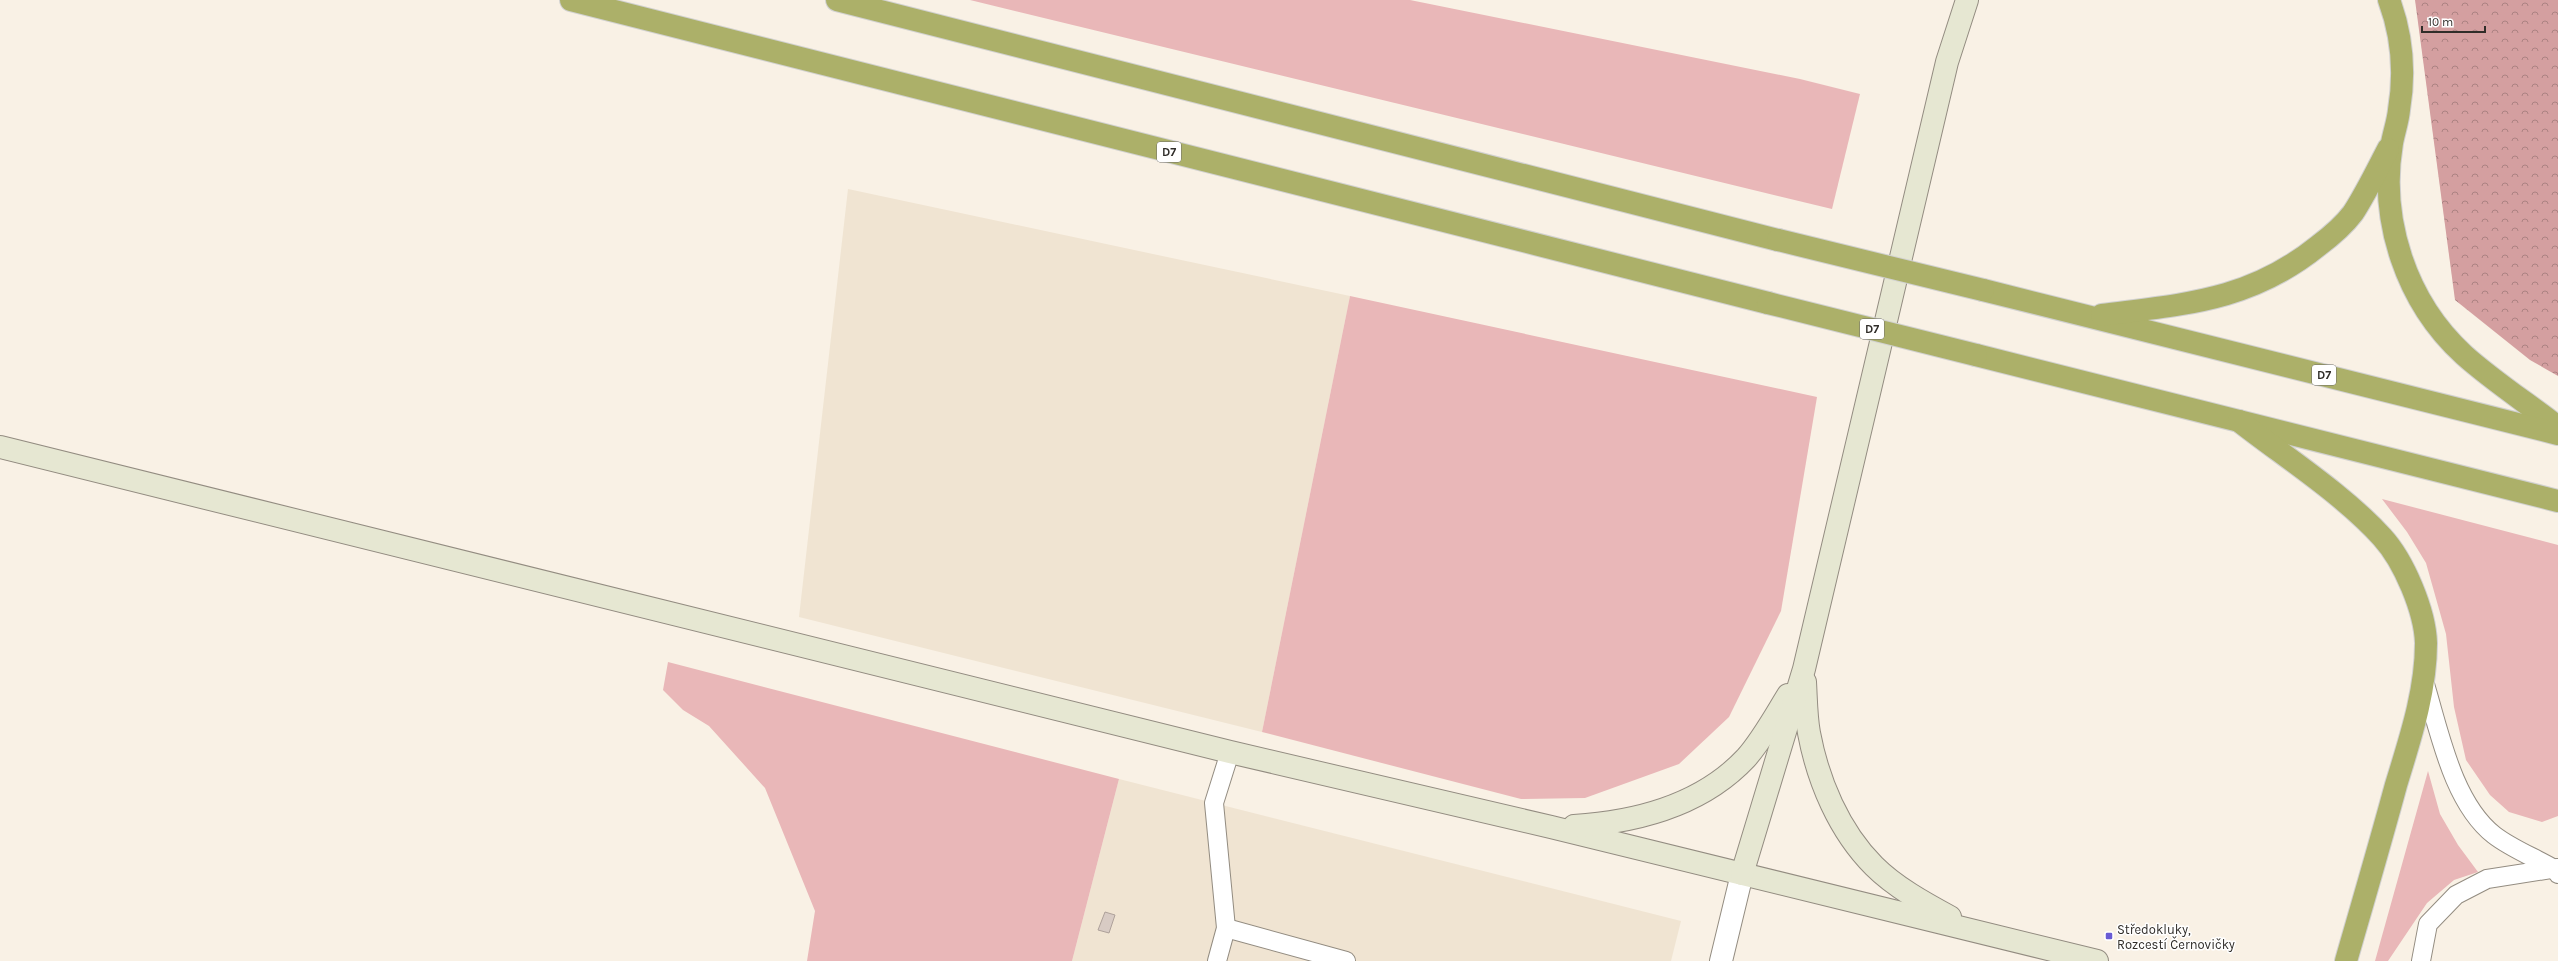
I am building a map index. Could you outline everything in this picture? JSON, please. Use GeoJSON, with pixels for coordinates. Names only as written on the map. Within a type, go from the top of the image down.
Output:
{"type":"FeatureCollection","features":[{"type":"Feature","properties":{"kind":"highway","name":"D7"},"geometry":{"type":"LineString","coordinates":[[571,0],[2558,501]]}},
{"type":"Feature","properties":{"kind":"highway","name":"D7"},"geometry":{"type":"LineString","coordinates":[[837,0],[1778,240],[2091,316],[2558,434]]}},
{"type":"Feature","properties":{"kind":"highway"},"geometry":{"type":"LineString","coordinates":[[2389,0],[2400,46],[2402,78],[2399,111],[2392,143],[2390,198],[2395,239],[2407,275],[2424,308],[2443,333],[2464,355],[2558,427]]}},
{"type":"Feature","properties":{"kind":"highway"},"geometry":{"type":"LineString","coordinates":[[2091,316],[2192,303],[2241,291],[2294,266],[2325,241],[2352,214],[2392,143]]}},
{"type":"Feature","properties":{"kind":"highway"},"geometry":{"type":"LineString","coordinates":[[2239,421],[2348,506],[2382,537],[2405,572],[2420,609],[2426,642],[2424,681],[2414,722],[2346,961]]}},
{"type":"Feature","properties":{"kind":"street"},"geometry":{"type":"LineString","coordinates":[[1721,961],[1742,874],[1804,669],[1947,62],[1967,0]]}},
{"type":"Feature","properties":{"kind":"street"},"geometry":{"type":"LineString","coordinates":[[0,447],[1230,752],[1551,827],[2097,961]]}},
{"type":"Feature","properties":{"kind":"street"},"geometry":{"type":"LineString","coordinates":[[1551,827],[1612,824],[1658,812],[1709,790],[1746,758],[1804,669]]}},
{"type":"Feature","properties":{"kind":"street"},"geometry":{"type":"LineString","coordinates":[[1804,669],[1809,733],[1822,780],[1844,829],[1874,866],[1920,901],[1978,932]]}},
{"type":"Feature","properties":{"kind":"lane"},"geometry":{"type":"LineString","coordinates":[[2424,681],[2454,775],[2469,808],[2494,834],[2557,871]]}},
{"type":"Feature","properties":{"kind":"lane"},"geometry":{"type":"LineString","coordinates":[[1217,961],[1226,928],[1214,803],[1230,752]]}},
{"type":"Feature","properties":{"kind":"lane"},"geometry":{"type":"LineString","coordinates":[[2421,961],[2428,924],[2456,895],[2487,879],[2557,871]]}},
{"type":"Feature","properties":{"kind":"lane"},"geometry":{"type":"LineString","coordinates":[[1226,928],[1346,961]]}},
{"type":"Feature","properties":{"kind":"shaded area"},"geometry":{"type":"Polygon","coordinates":[[[970,0],[1410,0],[1800,79],[1860,94],[1832,209],[970,0]]]}},
{"type":"Feature","properties":{"kind":"shaded area"},"geometry":{"type":"Polygon","coordinates":[[[848,189],[1350,296],[1262,732],[799,617],[848,189]]]}},
{"type":"Feature","properties":{"kind":"shaded area"},"geometry":{"type":"Polygon","coordinates":[[[1350,296],[1817,397],[1781,611],[1729,717],[1679,764],[1585,798],[1521,799],[1262,732],[1350,296]]]}},
{"type":"Feature","properties":{"kind":"shaded area"},"geometry":{"type":"Polygon","coordinates":[[[2382,499],[2558,545],[2558,816],[2542,822],[2509,812],[2490,795],[2466,760],[2454,707],[2446,634],[2426,563],[2407,532],[2382,499]]]}},
{"type":"Feature","properties":{"kind":"shaded area"},"geometry":{"type":"Polygon","coordinates":[[[668,662],[1119,779],[1072,961],[807,961],[815,911],[765,788],[709,726],[683,710],[663,690],[668,662]]]}},
{"type":"Feature","properties":{"kind":"shaded area"},"geometry":{"type":"Polygon","coordinates":[[[2428,771],[2440,814],[2458,845],[2478,872],[2454,880],[2427,903],[2388,961],[2375,961],[2428,771]]]}},
{"type":"Feature","properties":{"kind":"shaded area"},"geometry":{"type":"Polygon","coordinates":[[[1119,779],[1681,921],[1671,961],[1072,961],[1119,779]]]}},
{"type":"Feature","properties":{"kind":"green space"},"geometry":{"type":"Polygon","coordinates":[[[2415,0],[2558,0],[2558,376],[2530,360],[2455,300],[2415,0]]]}},
{"type":"Feature","properties":{"kind":"building"},"geometry":{"type":"Polygon","coordinates":[[[1105,912],[1115,915],[1109,933],[1098,930],[1105,912]]]}},
{"type":"Feature","properties":{"kind":"place","name":"Středokluky, Rozcestí Černovičky"},"geometry":{"type":"Point","coordinates":[2109,936]}}]}
